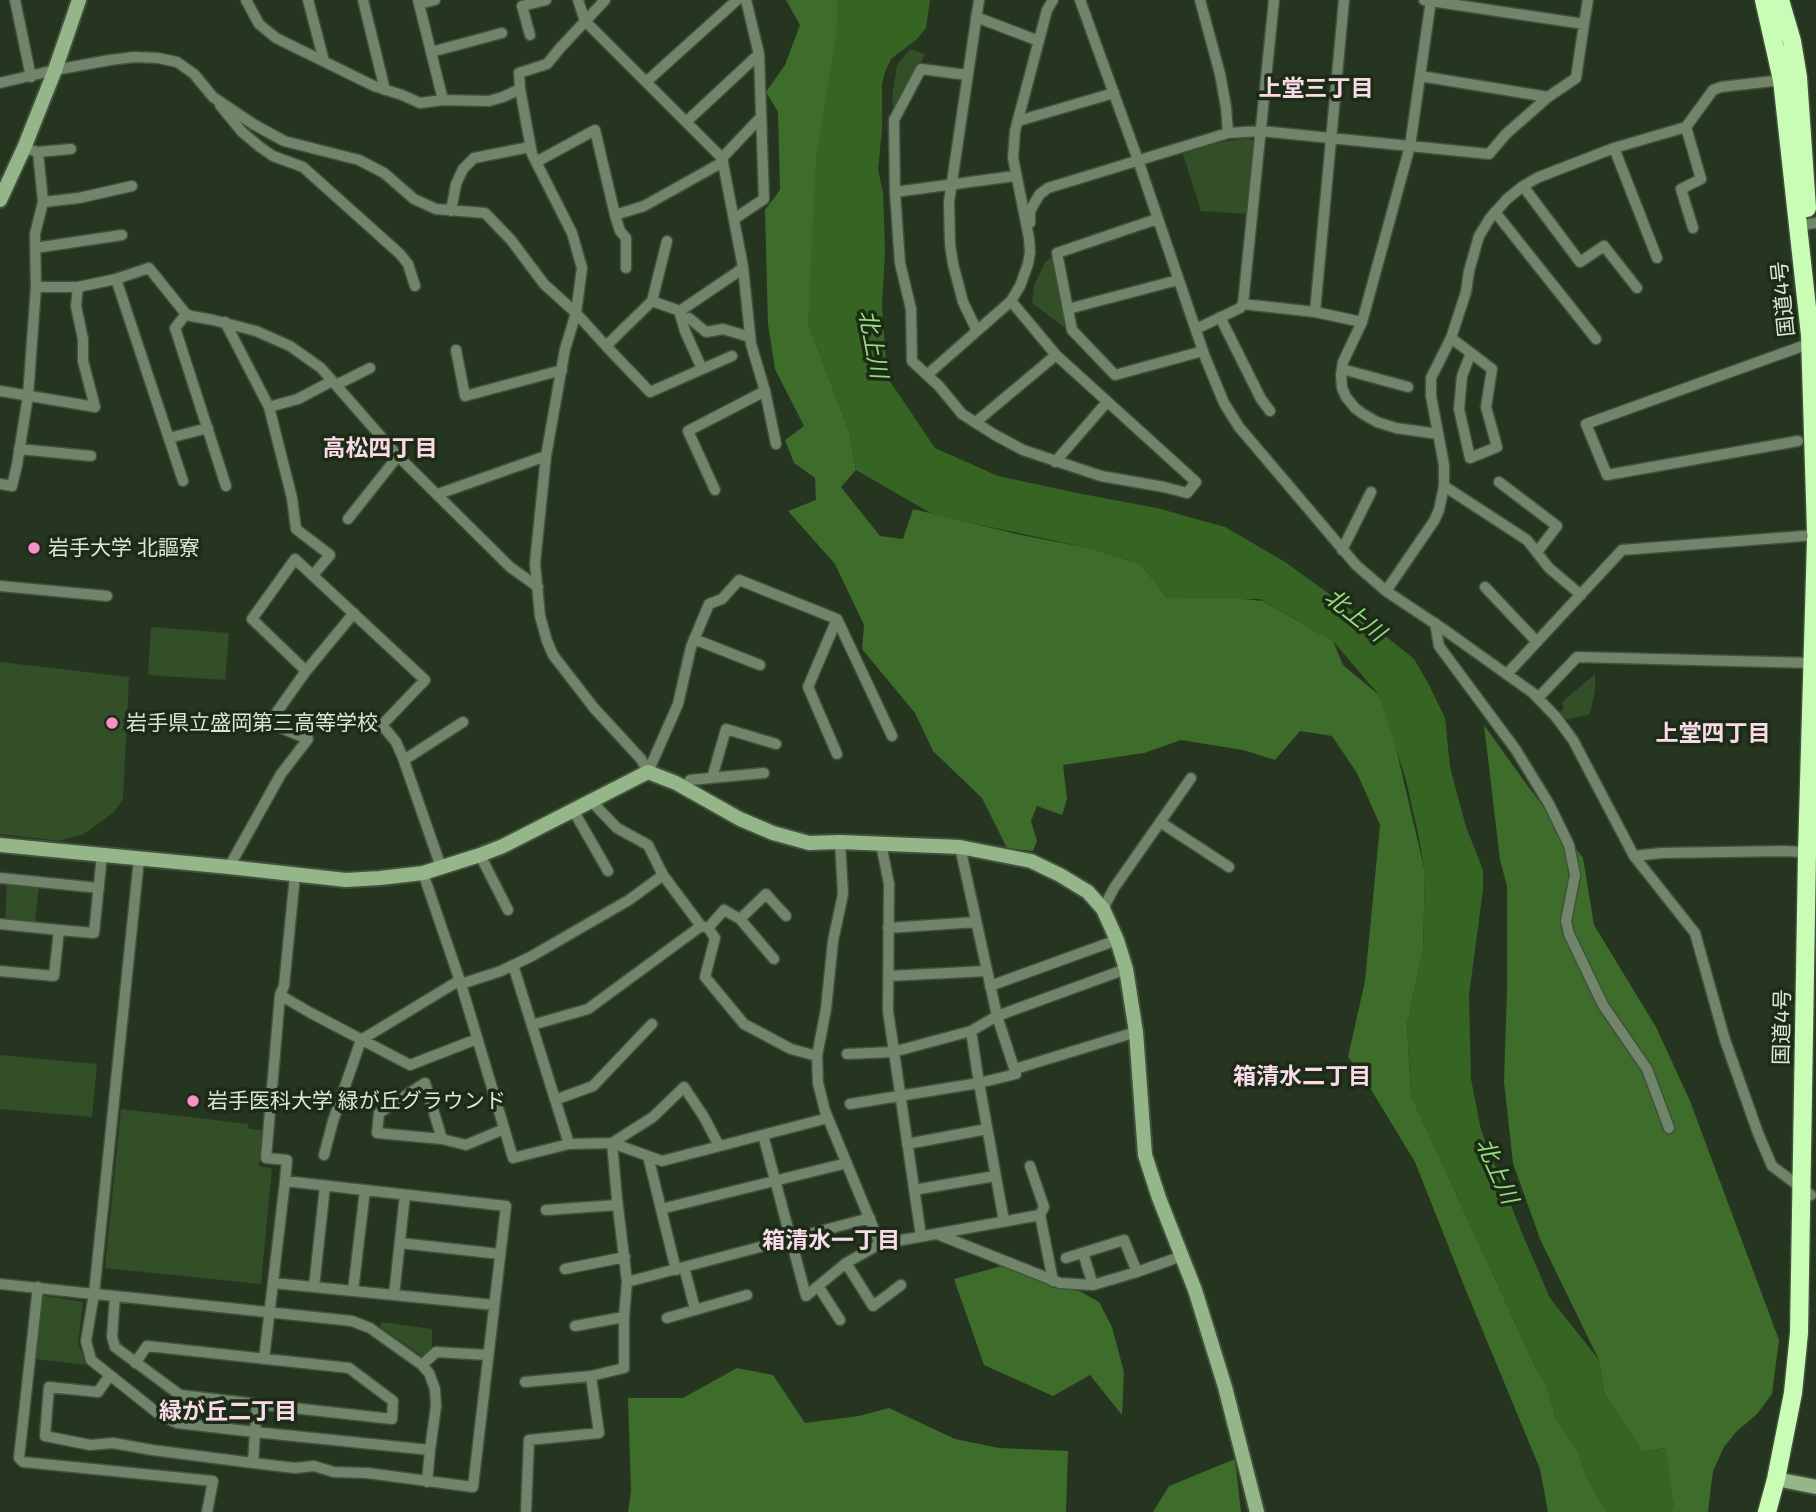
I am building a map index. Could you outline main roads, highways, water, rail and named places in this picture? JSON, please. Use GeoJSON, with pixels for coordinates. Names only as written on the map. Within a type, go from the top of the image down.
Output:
{"type":"FeatureCollection","features":[{"type":"Feature","properties":{"kind":"highway","name":"国道4号"},"geometry":{"type":"LineString","coordinates":[[1764,0],[1780,71],[1811,343],[1816,535],[1807,1192],[1808,1334],[1802,1392],[1782,1480],[1779,1512]]}},
{"type":"Feature","properties":{"kind":"highway","name":"国道4号"},"geometry":{"type":"LineString","coordinates":[[1780,0],[1792,41],[1798,77],[1812,224],[1816,320]]}},
{"type":"Feature","properties":{"kind":"highway","name":"国道4号"},"geometry":{"type":"LineString","coordinates":[[1807,1192],[1816,1001]]}},
{"type":"Feature","properties":{"kind":"highway","name":"国道4号"},"geometry":{"type":"LineString","coordinates":[[1767,1512],[1782,1480]]}},
{"type":"Feature","properties":{"kind":"water","name":"北上川"},"geometry":{"type":"Polygon","coordinates":[[[837,0],[930,0],[926,28],[917,39],[891,59],[885,72],[882,84],[878,170],[883,192],[885,253],[882,304],[887,377],[935,448],[998,476],[1157,508],[1225,527],[1285,562],[1364,619],[1414,659],[1428,683],[1445,718],[1450,767],[1466,827],[1483,870],[1483,890],[1469,995],[1471,1079],[1481,1130],[1550,1298],[1599,1360],[1604,1392],[1642,1452],[1666,1448],[1673,1506],[1670,1512],[1608,1512],[1587,1478],[1578,1451],[1555,1417],[1547,1385],[1536,1368],[1411,1095],[1407,1024],[1423,950],[1425,872],[1406,780],[1379,695],[1333,641],[1260,599],[1167,598],[1141,564],[1089,548],[934,515],[856,470],[849,431],[808,323],[816,158],[837,28],[837,0]]]}},
{"type":"Feature","properties":{"kind":"place","name":"岩手大学 北謳寮"},"geometry":{"type":"Point","coordinates":[34,548]}},
{"type":"Feature","properties":{"kind":"place","name":"岩手県立盛岡第三高等学校"},"geometry":{"type":"Point","coordinates":[112,723]}},
{"type":"Feature","properties":{"kind":"place","name":"岩手医科大学 緑が丘グラウンド"},"geometry":{"type":"Point","coordinates":[193,1101]}},
{"type":"Feature","properties":{"kind":"district","name":"上堂三丁目"},"geometry":{"type":"Point","coordinates":[1316,88]}},
{"type":"Feature","properties":{"kind":"district","name":"高松四丁目"},"geometry":{"type":"Point","coordinates":[380,448]}},
{"type":"Feature","properties":{"kind":"district","name":"上堂四丁目"},"geometry":{"type":"Point","coordinates":[1713,733]}},
{"type":"Feature","properties":{"kind":"district","name":"箱清水二丁目"},"geometry":{"type":"Point","coordinates":[1302,1076]}},
{"type":"Feature","properties":{"kind":"district","name":"箱清水一丁目"},"geometry":{"type":"Point","coordinates":[831,1240]}},
{"type":"Feature","properties":{"kind":"district","name":"緑が丘二丁目"},"geometry":{"type":"Point","coordinates":[228,1411]}}]}
